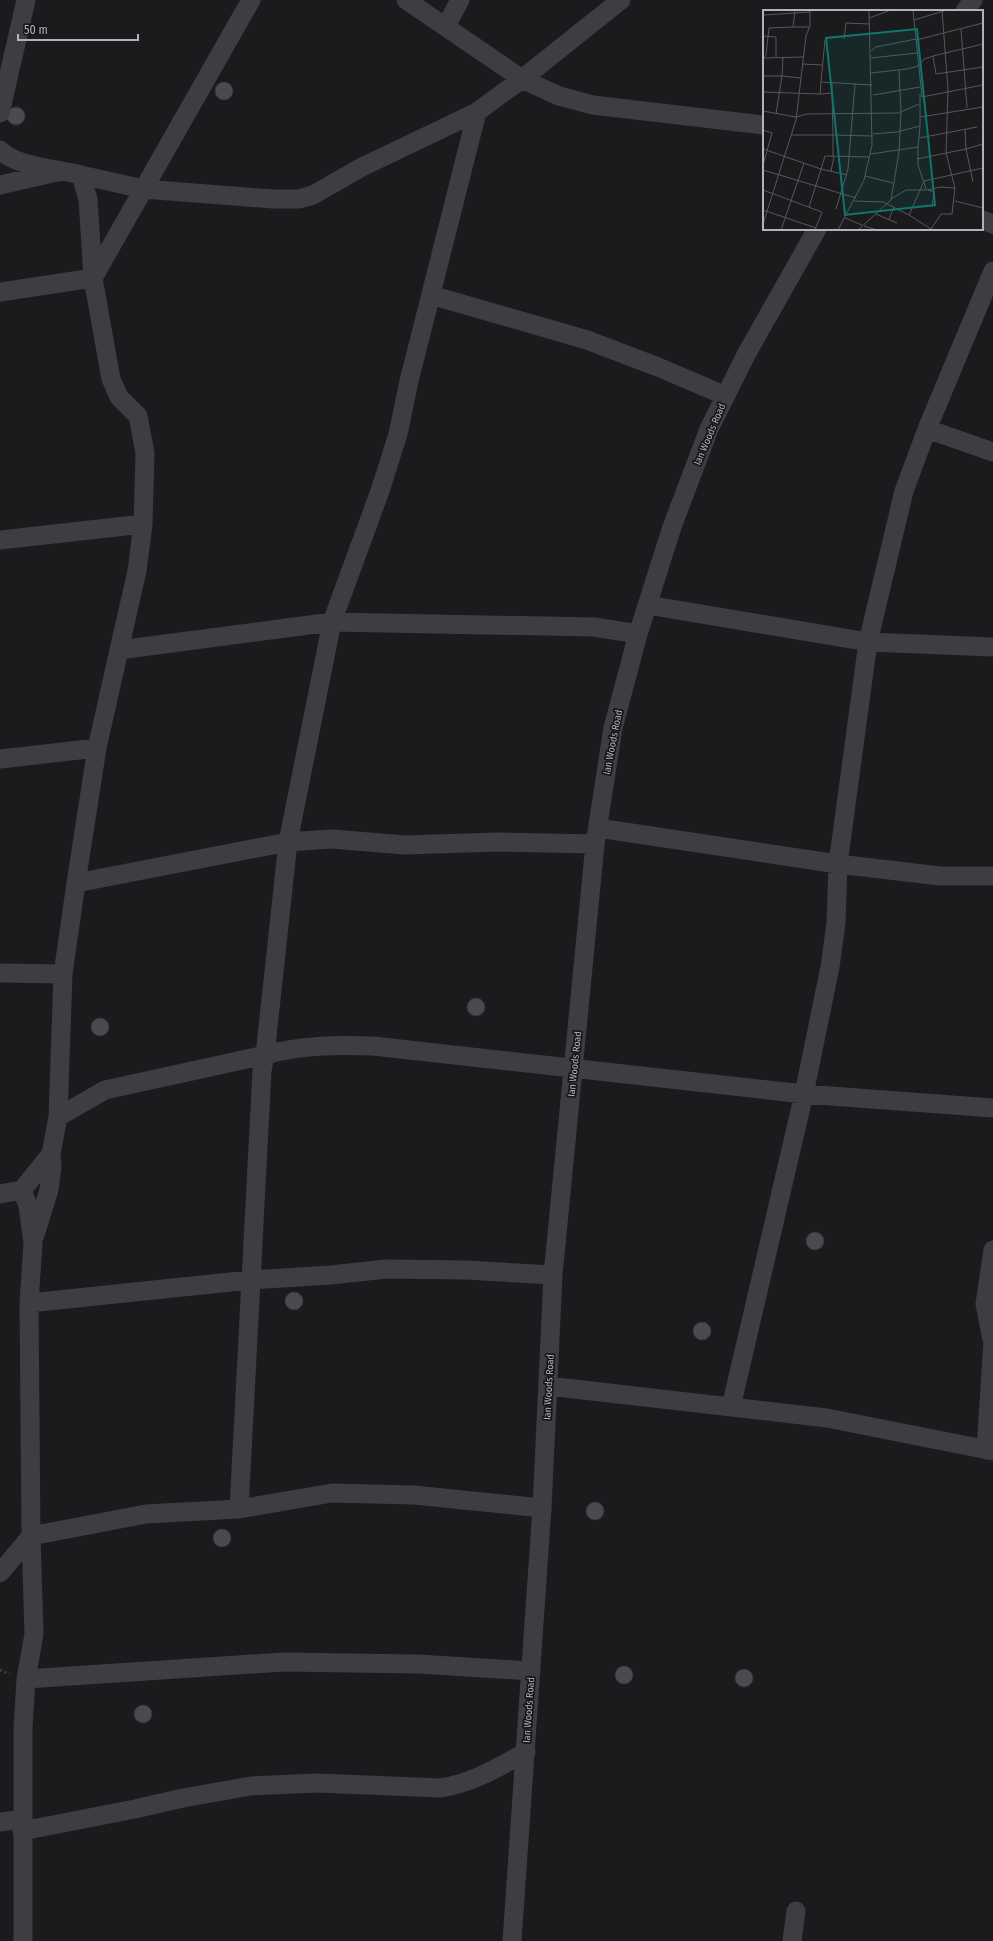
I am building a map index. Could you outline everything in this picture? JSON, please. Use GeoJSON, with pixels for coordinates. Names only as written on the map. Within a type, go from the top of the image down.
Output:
{"type":"FeatureCollection","features":[{"type":"Feature","properties":{"kind":"street"},"geometry":{"type":"LineString","coordinates":[[0,113],[26,0]]}},
{"type":"Feature","properties":{"kind":"street"},"geometry":{"type":"LineString","coordinates":[[93,278],[251,0]]}},
{"type":"Feature","properties":{"kind":"street"},"geometry":{"type":"LineString","coordinates":[[406,0],[446,26],[522,80],[559,96],[593,105],[763,125]]}},
{"type":"Feature","properties":{"kind":"street"},"geometry":{"type":"LineString","coordinates":[[446,26],[460,0]]}},
{"type":"Feature","properties":{"kind":"street"},"geometry":{"type":"LineString","coordinates":[[0,150],[10,158],[143,189],[273,199],[299,199],[313,195],[362,167],[477,112],[522,80],[621,0]]}},
{"type":"Feature","properties":{"kind":"street"},"geometry":{"type":"LineString","coordinates":[[966,10],[973,0]]}},
{"type":"Feature","properties":{"kind":"street"},"geometry":{"type":"LineString","coordinates":[[239,1509],[262,1072],[288,842],[332,622],[380,491],[398,434],[409,381],[477,112]]}},
{"type":"Feature","properties":{"kind":"street"},"geometry":{"type":"LineString","coordinates":[[0,186],[62,171]]}},
{"type":"Feature","properties":{"kind":"street"},"geometry":{"type":"LineString","coordinates":[[33,1244],[49,1190],[52,1167],[51,1154],[58,1117],[63,974],[76,883],[97,748],[137,571],[143,524],[145,453],[138,416],[119,397],[111,379],[93,278],[88,199],[82,175]]}},
{"type":"Feature","properties":{"kind":"street"},"geometry":{"type":"LineString","coordinates":[[983,220],[993,224]]}},
{"type":"Feature","properties":{"kind":"street","name":"Ian Woods Road"},"geometry":{"type":"LineString","coordinates":[[512,1941],[542,1508],[553,1275],[597,836],[613,728],[638,634],[672,527],[709,429],[816,230]]}},
{"type":"Feature","properties":{"kind":"street"},"geometry":{"type":"LineString","coordinates":[[731,1407],[804,1094],[830,967],[836,923],[838,864],[868,642],[904,491],[927,429],[993,271]]}},
{"type":"Feature","properties":{"kind":"street"},"geometry":{"type":"LineString","coordinates":[[0,292],[93,278]]}},
{"type":"Feature","properties":{"kind":"street"},"geometry":{"type":"LineString","coordinates":[[431,295],[587,340],[658,367],[726,396]]}},
{"type":"Feature","properties":{"kind":"street"},"geometry":{"type":"LineString","coordinates":[[927,429],[993,452]]}},
{"type":"Feature","properties":{"kind":"street"},"geometry":{"type":"LineString","coordinates":[[0,540],[143,524]]}},
{"type":"Feature","properties":{"kind":"street"},"geometry":{"type":"LineString","coordinates":[[648,605],[868,642],[993,647]]}},
{"type":"Feature","properties":{"kind":"street"},"geometry":{"type":"LineString","coordinates":[[119,650],[332,622],[594,627],[638,634]]}},
{"type":"Feature","properties":{"kind":"street"},"geometry":{"type":"LineString","coordinates":[[0,759],[97,748]]}},
{"type":"Feature","properties":{"kind":"street"},"geometry":{"type":"LineString","coordinates":[[76,883],[288,842],[332,839],[406,844],[497,842],[597,836],[940,876],[993,876]]}},
{"type":"Feature","properties":{"kind":"street"},"geometry":{"type":"LineString","coordinates":[[0,973],[63,974]]}},
{"type":"Feature","properties":{"kind":"street"},"geometry":{"type":"LineString","coordinates":[[58,1117],[105,1090],[289,1049],[322,1045],[373,1046],[574,1067],[804,1094],[993,1108]]}},
{"type":"Feature","properties":{"kind":"street"},"geometry":{"type":"LineString","coordinates":[[0,1194],[22,1190],[51,1154]]}},
{"type":"Feature","properties":{"kind":"street"},"geometry":{"type":"LineString","coordinates":[[22,1190],[28,1206],[33,1244],[29,1303],[31,1536],[34,1634],[26,1679],[23,1728],[23,1941]]}},
{"type":"Feature","properties":{"kind":"street"},"geometry":{"type":"LineString","coordinates":[[548,1386],[827,1418],[990,1450],[993,1340],[985,1304],[993,1250]]}},
{"type":"Feature","properties":{"kind":"street"},"geometry":{"type":"LineString","coordinates":[[29,1303],[250,1280],[332,1275],[386,1269],[466,1270],[553,1275]]}},
{"type":"Feature","properties":{"kind":"street"},"geometry":{"type":"LineString","coordinates":[[0,1573],[31,1536],[146,1514],[239,1509],[332,1493],[414,1495],[542,1508]]}},
{"type":"Feature","properties":{"kind":"street"},"geometry":{"type":"LineString","coordinates":[[26,1679],[284,1662],[418,1664],[531,1671]]}},
{"type":"Feature","properties":{"kind":"street"},"geometry":{"type":"LineString","coordinates":[[0,1822],[22,1825],[135,1809],[183,1798],[251,1786],[317,1783],[440,1788],[460,1785],[480,1777],[526,1752]]}},
{"type":"Feature","properties":{"kind":"street"},"geometry":{"type":"LineString","coordinates":[[792,1941],[796,1911]]}},
{"type":"Feature","properties":{"kind":"building"},"geometry":{"type":"Polygon","coordinates":[[[220,82],[228,82],[233,87],[231,98],[228,100],[220,100],[215,95],[215,87],[220,82]]]}},
{"type":"Feature","properties":{"kind":"building"},"geometry":{"type":"Polygon","coordinates":[[[16,107],[22,110],[25,116],[22,122],[16,125],[10,122],[7,116],[10,110],[16,107]]]}},
{"type":"Feature","properties":{"kind":"building"},"geometry":{"type":"Polygon","coordinates":[[[472,998],[480,998],[485,1003],[483,1014],[480,1016],[472,1016],[467,1011],[467,1003],[472,998]]]}},
{"type":"Feature","properties":{"kind":"building"},"geometry":{"type":"Polygon","coordinates":[[[100,1018],[107,1020],[109,1027],[107,1034],[100,1036],[93,1034],[91,1027],[93,1020],[100,1018]]]}},
{"type":"Feature","properties":{"kind":"building"},"geometry":{"type":"Polygon","coordinates":[[[815,1232],[819,1233],[823,1237],[823,1245],[819,1249],[815,1250],[811,1249],[807,1245],[806,1241],[807,1237],[811,1233],[815,1232]]]}},
{"type":"Feature","properties":{"kind":"building"},"geometry":{"type":"Polygon","coordinates":[[[290,1292],[298,1292],[303,1297],[301,1308],[298,1310],[290,1310],[285,1305],[285,1297],[290,1292]]]}},
{"type":"Feature","properties":{"kind":"building"},"geometry":{"type":"Polygon","coordinates":[[[698,1322],[706,1322],[711,1327],[709,1338],[706,1340],[698,1340],[693,1335],[693,1327],[698,1322]]]}},
{"type":"Feature","properties":{"kind":"building"},"geometry":{"type":"Polygon","coordinates":[[[591,1502],[599,1502],[604,1507],[602,1518],[599,1520],[591,1520],[586,1515],[586,1507],[591,1502]]]}},
{"type":"Feature","properties":{"kind":"building"},"geometry":{"type":"Polygon","coordinates":[[[218,1529],[226,1529],[231,1534],[229,1545],[226,1547],[218,1547],[213,1542],[213,1534],[218,1529]]]}},
{"type":"Feature","properties":{"kind":"building"},"geometry":{"type":"Polygon","coordinates":[[[620,1666],[628,1666],[633,1671],[631,1682],[628,1684],[620,1684],[615,1679],[615,1671],[620,1666]]]}},
{"type":"Feature","properties":{"kind":"building"},"geometry":{"type":"Polygon","coordinates":[[[740,1669],[748,1669],[753,1674],[751,1685],[748,1687],[740,1687],[735,1682],[735,1674],[740,1669]]]}},
{"type":"Feature","properties":{"kind":"building"},"geometry":{"type":"Polygon","coordinates":[[[139,1705],[147,1705],[152,1710],[150,1721],[147,1723],[139,1723],[134,1718],[134,1710],[139,1705]]]}}]}
